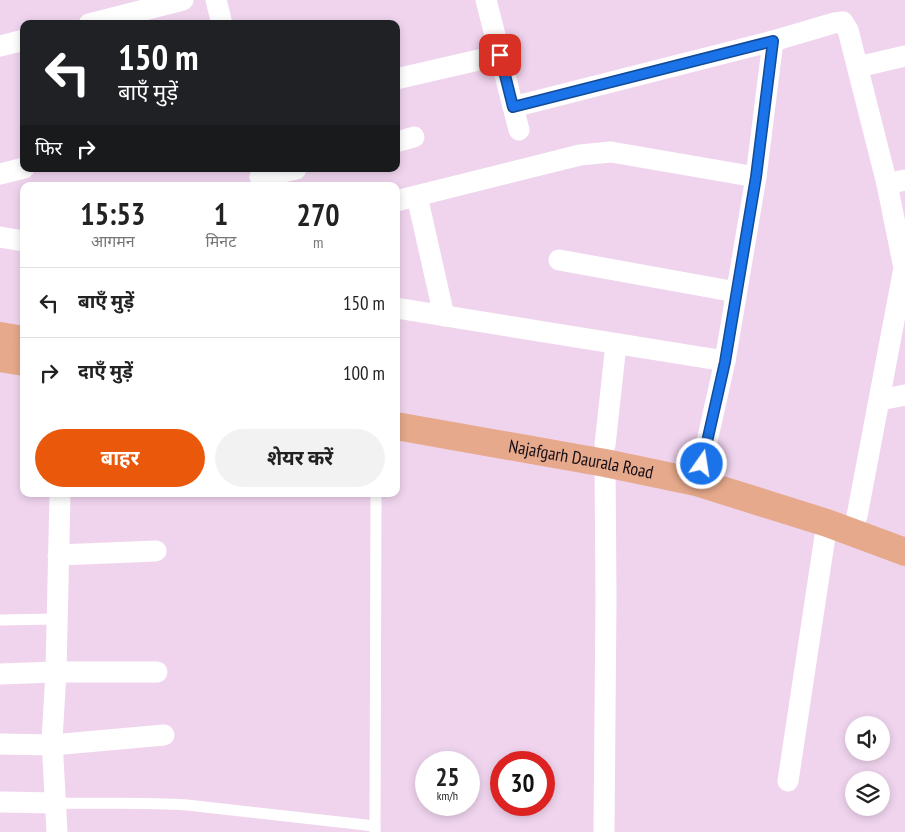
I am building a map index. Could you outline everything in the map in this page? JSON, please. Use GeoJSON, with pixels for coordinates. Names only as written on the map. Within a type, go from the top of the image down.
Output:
{"type":"FeatureCollection","features":[{"type":"Feature","properties":{"kind":"main road"},"geometry":{"type":"LineString","coordinates":[[0,336],[20,339]]}},
{"type":"Feature","properties":{"kind":"main road"},"geometry":{"type":"LineString","coordinates":[[0,358],[20,361]]}},
{"type":"Feature","properties":{"kind":"main road","name":"Najafgarh Daurala Road"},"geometry":{"type":"LineString","coordinates":[[400,408],[605,454],[827,523],[905,552]]}},
{"type":"Feature","properties":{"kind":"main road","name":"Najafgarh Daurala Road"},"geometry":{"type":"LineString","coordinates":[[400,427],[605,454],[702,464],[818,501],[905,532]]}},
{"type":"Feature","properties":{"kind":"street"},"geometry":{"type":"LineString","coordinates":[[105,20],[183,0]]}},
{"type":"Feature","properties":{"kind":"street"},"geometry":{"type":"LineString","coordinates":[[216,0],[221,20]]}},
{"type":"Feature","properties":{"kind":"street"},"geometry":{"type":"LineString","coordinates":[[486,0],[519,130]]}},
{"type":"Feature","properties":{"kind":"street"},"geometry":{"type":"LineString","coordinates":[[513,107],[843,22],[848,30],[858,67],[896,182],[905,268],[858,516]]}},
{"type":"Feature","properties":{"kind":"street"},"geometry":{"type":"LineString","coordinates":[[0,46],[20,41]]}},
{"type":"Feature","properties":{"kind":"street"},"geometry":{"type":"LineString","coordinates":[[702,464],[725,362],[756,177],[773,41]]}},
{"type":"Feature","properties":{"kind":"street"},"geometry":{"type":"LineString","coordinates":[[400,78],[500,55]]}},
{"type":"Feature","properties":{"kind":"street"},"geometry":{"type":"LineString","coordinates":[[858,67],[905,56]]}},
{"type":"Feature","properties":{"kind":"street"},"geometry":{"type":"LineString","coordinates":[[400,200],[580,155],[611,152],[756,177]]}},
{"type":"Feature","properties":{"kind":"street"},"geometry":{"type":"LineString","coordinates":[[0,174],[20,169]]}},
{"type":"Feature","properties":{"kind":"street"},"geometry":{"type":"LineString","coordinates":[[260,177],[282,172]]}},
{"type":"Feature","properties":{"kind":"street"},"geometry":{"type":"LineString","coordinates":[[417,196],[444,316]]}},
{"type":"Feature","properties":{"kind":"street"},"geometry":{"type":"LineString","coordinates":[[0,237],[20,241]]}},
{"type":"Feature","properties":{"kind":"street"},"geometry":{"type":"LineString","coordinates":[[559,260],[736,292]]}},
{"type":"Feature","properties":{"kind":"street"},"geometry":{"type":"LineString","coordinates":[[400,309],[725,362]]}},
{"type":"Feature","properties":{"kind":"street"},"geometry":{"type":"LineString","coordinates":[[604,832],[605,454],[616,344]]}},
{"type":"Feature","properties":{"kind":"street"},"geometry":{"type":"LineString","coordinates":[[880,400],[905,395]]}},
{"type":"Feature","properties":{"kind":"street"},"geometry":{"type":"LineString","coordinates":[[57,832],[52,745],[56,672],[60,497]]}},
{"type":"Feature","properties":{"kind":"street"},"geometry":{"type":"LineString","coordinates":[[788,781],[827,523]]}},
{"type":"Feature","properties":{"kind":"street"},"geometry":{"type":"LineString","coordinates":[[58,555],[156,551]]}},
{"type":"Feature","properties":{"kind":"street"},"geometry":{"type":"LineString","coordinates":[[0,674],[157,672]]}},
{"type":"Feature","properties":{"kind":"street"},"geometry":{"type":"LineString","coordinates":[[0,744],[52,745],[164,734]]}},
{"type":"Feature","properties":{"kind":"street"},"geometry":{"type":"LineString","coordinates":[[0,802],[56,803]]}},
{"type":"Feature","properties":{"kind":"lane"},"geometry":{"type":"LineString","coordinates":[[56,803],[187,804],[375,829],[376,497]]}},
{"type":"Feature","properties":{"kind":"lane"},"geometry":{"type":"LineString","coordinates":[[0,620],[57,619]]}},
{"type":"Feature","properties":{"kind":"route"},"geometry":{"type":"LineString","coordinates":[[500,55],[513,107],[773,41],[756,177],[725,362],[702,464]]}}]}
